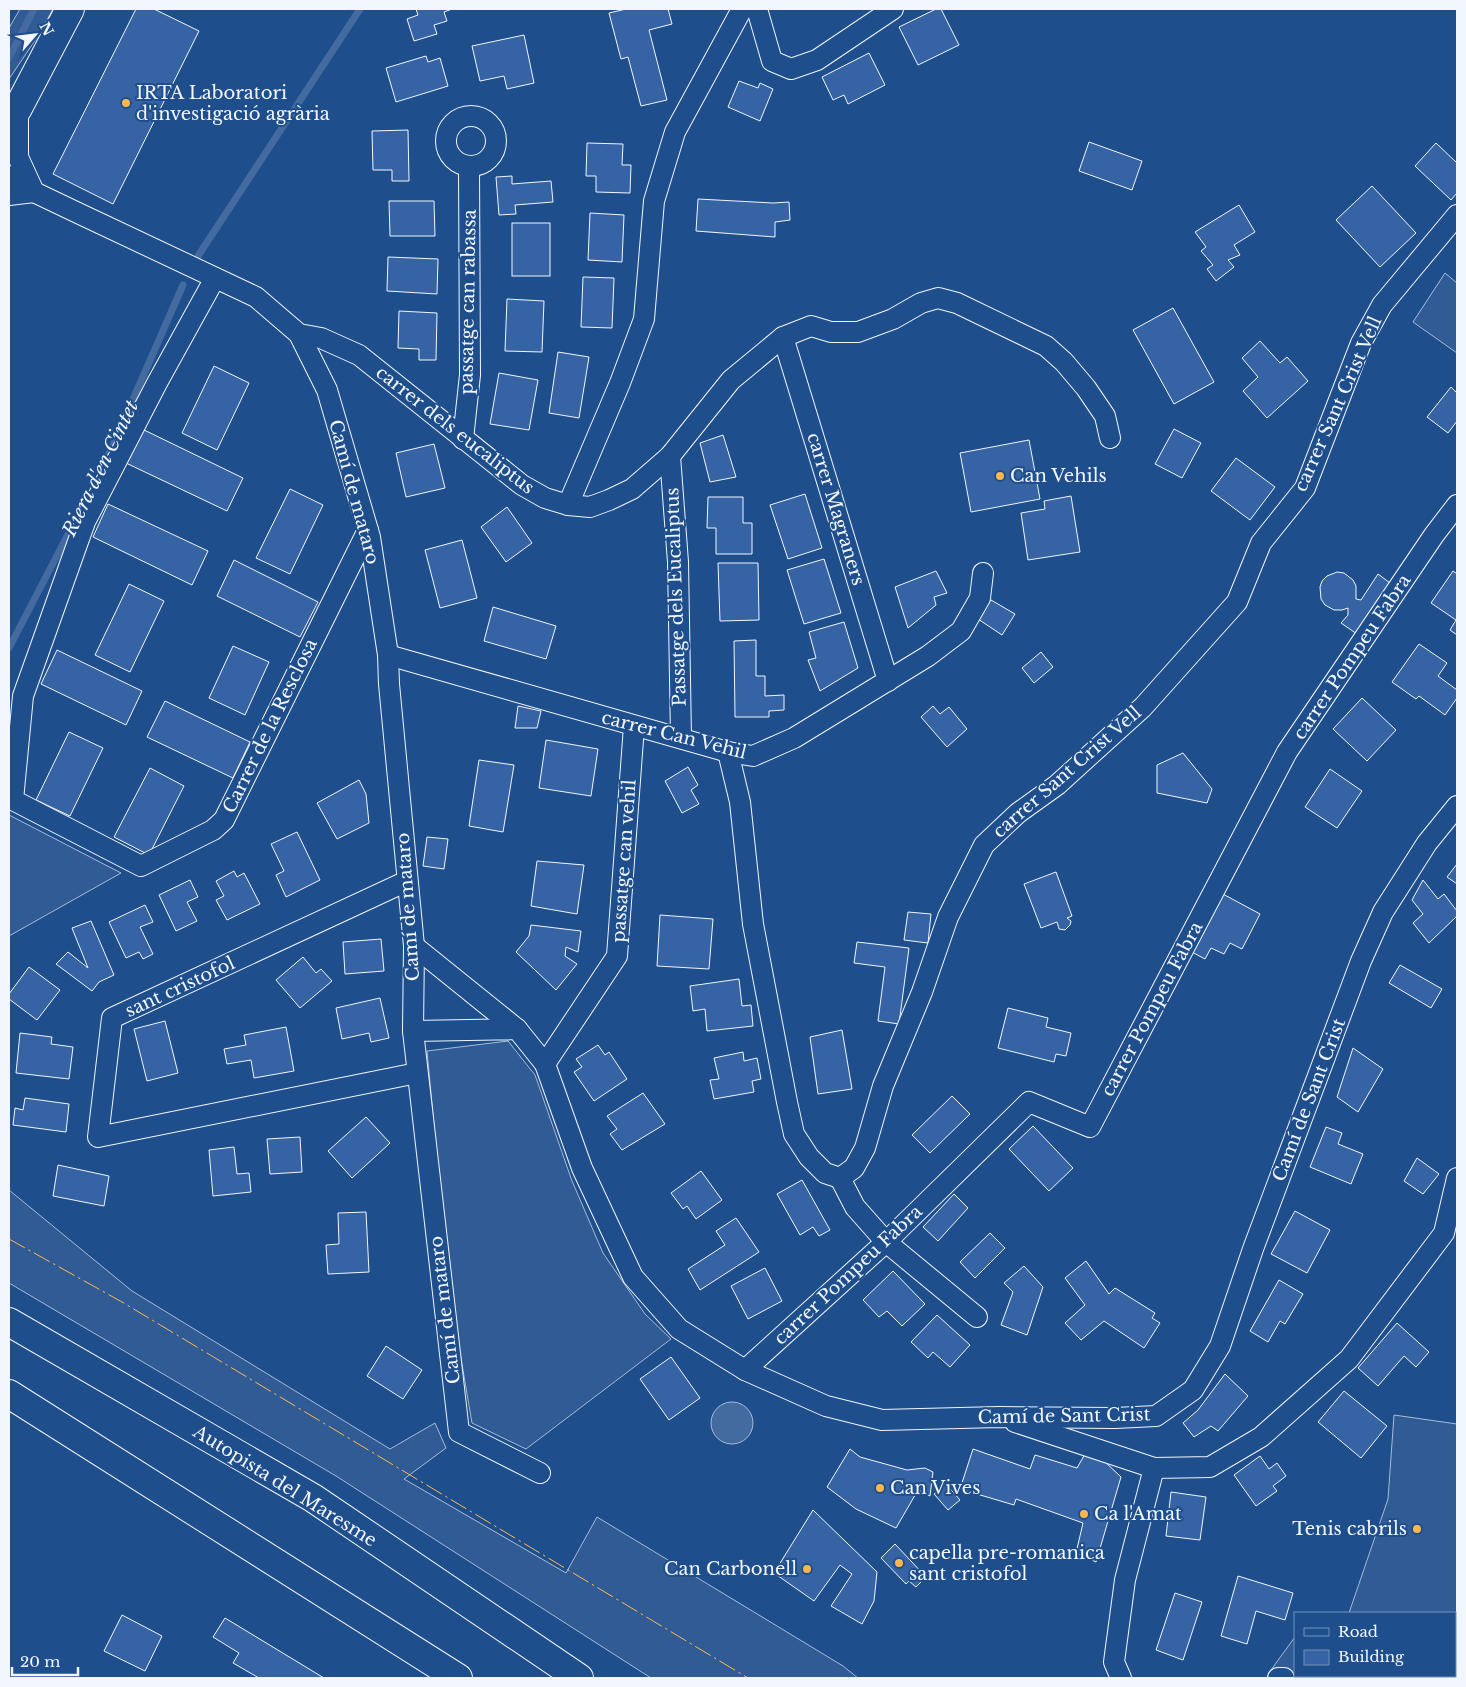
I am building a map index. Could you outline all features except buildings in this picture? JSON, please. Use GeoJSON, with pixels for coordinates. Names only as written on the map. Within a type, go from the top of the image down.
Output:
{"type":"FeatureCollection","features":[{"type":"Feature","properties":{"kind":"main road"},"geometry":{"type":"LineString","coordinates":[[14,116],[70,9]]}},
{"type":"Feature","properties":{"kind":"main road","name":"Autopista del Maresme"},"geometry":{"type":"LineString","coordinates":[[10,1323],[313,1498],[579,1678]]}},
{"type":"Feature","properties":{"kind":"main road"},"geometry":{"type":"LineString","coordinates":[[9,1394],[458,1678]]}},
{"type":"Feature","properties":{"kind":"street"},"geometry":{"type":"LineString","coordinates":[[568,505],[620,383],[644,319],[654,201],[675,132],[742,9]]}},
{"type":"Feature","properties":{"kind":"street"},"geometry":{"type":"LineString","coordinates":[[757,9],[772,61],[792,69],[818,60],[893,9]]}},
{"type":"Feature","properties":{"kind":"street"},"geometry":{"type":"LineString","coordinates":[[9,195],[34,192],[18,157],[14,116]]}},
{"type":"Feature","properties":{"kind":"street","name":"passatge can rabassa"},"geometry":{"type":"LineString","coordinates":[[463,439],[470,375],[469,166]]}},
{"type":"Feature","properties":{"kind":"street","name":"carrer dels eucaliptus"},"geometry":{"type":"LineString","coordinates":[[9,176],[34,192],[256,297],[299,334],[321,338],[359,355],[522,485],[545,498],[568,505],[590,507],[632,489],[670,456],[731,380],[783,337],[811,326],[831,332],[858,332],[893,319],[921,304],[938,298],[957,303],[1046,346],[1064,362],[1086,388],[1105,416],[1110,438]]}},
{"type":"Feature","properties":{"kind":"street","name":"carrer Sant Crist Vell"},"geometry":{"type":"LineString","coordinates":[[840,1178],[854,1168],[865,1148],[883,1086],[922,992],[948,917],[984,845],[1018,813],[1057,784],[1143,707],[1237,602],[1260,543],[1305,488],[1361,343],[1382,305],[1457,215]]}},
{"type":"Feature","properties":{"kind":"street","name":"Carrer de la Resclosa"},"geometry":{"type":"LineString","coordinates":[[215,278],[85,522],[23,696],[13,800],[141,866],[213,830],[224,820],[368,530]]}},
{"type":"Feature","properties":{"kind":"street","name":"Camí de mataro"},"geometry":{"type":"LineString","coordinates":[[299,334],[327,390],[368,530],[388,655],[389,684],[414,946],[412,1031],[458,1432],[540,1473]]}},
{"type":"Feature","properties":{"kind":"street","name":"carrer Magraners"},"geometry":{"type":"LineString","coordinates":[[783,337],[888,680]]}},
{"type":"Feature","properties":{"kind":"street","name":"Passatge dels Eucaliptus"},"geometry":{"type":"LineString","coordinates":[[670,456],[678,562],[681,738]]}},
{"type":"Feature","properties":{"kind":"street","name":"carrer Pompeu Fabra"},"geometry":{"type":"LineString","coordinates":[[744,1370],[886,1242],[1029,1102],[1090,1127],[1287,752],[1434,535],[1457,505]]}},
{"type":"Feature","properties":{"kind":"street","name":"carrer Can Vehil"},"geometry":{"type":"LineString","coordinates":[[388,655],[634,726],[728,752],[753,756],[794,738],[928,656],[961,632],[980,598],[983,573]]}},
{"type":"Feature","properties":{"kind":"street","name":"passatge can vehil"},"geometry":{"type":"LineString","coordinates":[[545,1064],[617,956],[634,726]]}},
{"type":"Feature","properties":{"kind":"street"},"geometry":{"type":"LineString","coordinates":[[728,752],[740,802],[753,924],[794,1134],[809,1157],[825,1173],[840,1178],[855,1207],[886,1242],[977,1317]]}},
{"type":"Feature","properties":{"kind":"street","name":"Camí de Sant Crist"},"geometry":{"type":"LineString","coordinates":[[414,946],[517,1029],[545,1064],[582,1168],[633,1277],[679,1329],[744,1370],[826,1406],[882,1420],[1156,1416],[1193,1390],[1220,1346],[1253,1249],[1361,961],[1388,905],[1427,843],[1457,806]]}},
{"type":"Feature","properties":{"kind":"street","name":"sant cristofol"},"geometry":{"type":"LineString","coordinates":[[408,881],[112,1018],[98,1137],[418,1073]]}},
{"type":"Feature","properties":{"kind":"street"},"geometry":{"type":"LineString","coordinates":[[412,1031],[517,1029]]}},
{"type":"Feature","properties":{"kind":"street"},"geometry":{"type":"LineString","coordinates":[[999,1417],[1154,1468],[1210,1467],[1261,1437],[1349,1358],[1450,1231],[1457,1178]]}},
{"type":"Feature","properties":{"kind":"street"},"geometry":{"type":"LineString","coordinates":[[1121,1678],[1114,1662],[1124,1590],[1154,1468]]}},
{"type":"Feature","properties":{"kind":"street"},"geometry":{"type":"LineString","coordinates":[[1278,1678],[1284,1678]]}},
{"type":"Feature","properties":{"kind":"shaded area"},"geometry":{"type":"Polygon","coordinates":[[[20,9],[53,9],[38,36],[9,79],[9,28],[20,9]]]}},
{"type":"Feature","properties":{"kind":"shaded area"},"geometry":{"type":"Polygon","coordinates":[[[1445,273],[1457,283],[1457,353],[1413,322],[1445,273]]]}},
{"type":"Feature","properties":{"kind":"shaded area"},"geometry":{"type":"Polygon","coordinates":[[[9,815],[121,873],[9,936],[9,815]]]}},
{"type":"Feature","properties":{"kind":"shaded area"},"geometry":{"type":"Polygon","coordinates":[[[508,1041],[535,1075],[572,1181],[603,1253],[645,1314],[671,1339],[526,1449],[472,1423],[450,1294],[427,1051],[508,1041]]]}},
{"type":"Feature","properties":{"kind":"shaded area"},"geometry":{"type":"Polygon","coordinates":[[[9,1190],[132,1291],[390,1449],[435,1423],[446,1448],[404,1479],[566,1573],[597,1517],[843,1666],[858,1678],[651,1678],[336,1476],[9,1283],[9,1190]]]}},
{"type":"Feature","properties":{"kind":"shaded area"},"geometry":{"type":"Polygon","coordinates":[[[736,1402],[744,1405],[750,1411],[753,1423],[750,1435],[744,1441],[728,1444],[720,1441],[714,1435],[711,1419],[714,1411],[720,1405],[736,1402]]]}},
{"type":"Feature","properties":{"kind":"shaded area","name":"Tenis cabrils"},"geometry":{"type":"Polygon","coordinates":[[[1394,1415],[1457,1424],[1457,1678],[1326,1678],[1456,1677],[1456,1612],[1349,1612],[1388,1499],[1394,1415]]]}},
{"type":"Feature","properties":{"kind":"shaded area"},"geometry":{"type":"Polygon","coordinates":[[[1294,1638],[1294,1677],[1322,1678],[1275,1678],[1268,1674],[1294,1638]]]}},
{"type":"Feature","properties":{"kind":"waterway"},"geometry":{"type":"LineString","coordinates":[[9,58],[34,9]]}},
{"type":"Feature","properties":{"kind":"waterway","name":"Riera d'en Cintet"},"geometry":{"type":"LineString","coordinates":[[198,256],[360,9]]}},
{"type":"Feature","properties":{"kind":"waterway","name":"Riera d'en Cintet"},"geometry":{"type":"LineString","coordinates":[[106,461],[183,285]]}},
{"type":"Feature","properties":{"kind":"waterway","name":"Riera d'en Cintet"},"geometry":{"type":"LineString","coordinates":[[9,648],[77,517]]}},
{"type":"Feature","properties":{"kind":"power"},"geometry":{"type":"LineString","coordinates":[[9,1239],[122,1302],[748,1678]]}},
{"type":"Feature","properties":{"kind":"place","name":"IRTA Laboratori d'investigació agrària"},"geometry":{"type":"Point","coordinates":[126,103]}},
{"type":"Feature","properties":{"kind":"place","name":"Can Vehils"},"geometry":{"type":"Point","coordinates":[1000,476]}},
{"type":"Feature","properties":{"kind":"place","name":"Can Vives"},"geometry":{"type":"Point","coordinates":[880,1488]}},
{"type":"Feature","properties":{"kind":"place","name":"Ca l'Amat"},"geometry":{"type":"Point","coordinates":[1084,1514]}},
{"type":"Feature","properties":{"kind":"place","name":"Tenis cabrils"},"geometry":{"type":"Point","coordinates":[1417,1529]}},
{"type":"Feature","properties":{"kind":"place","name":"capella pre-romanica sant cristofol"},"geometry":{"type":"Point","coordinates":[899,1563]}},
{"type":"Feature","properties":{"kind":"place","name":"Can Carbonell"},"geometry":{"type":"Point","coordinates":[807,1569]}}]}
